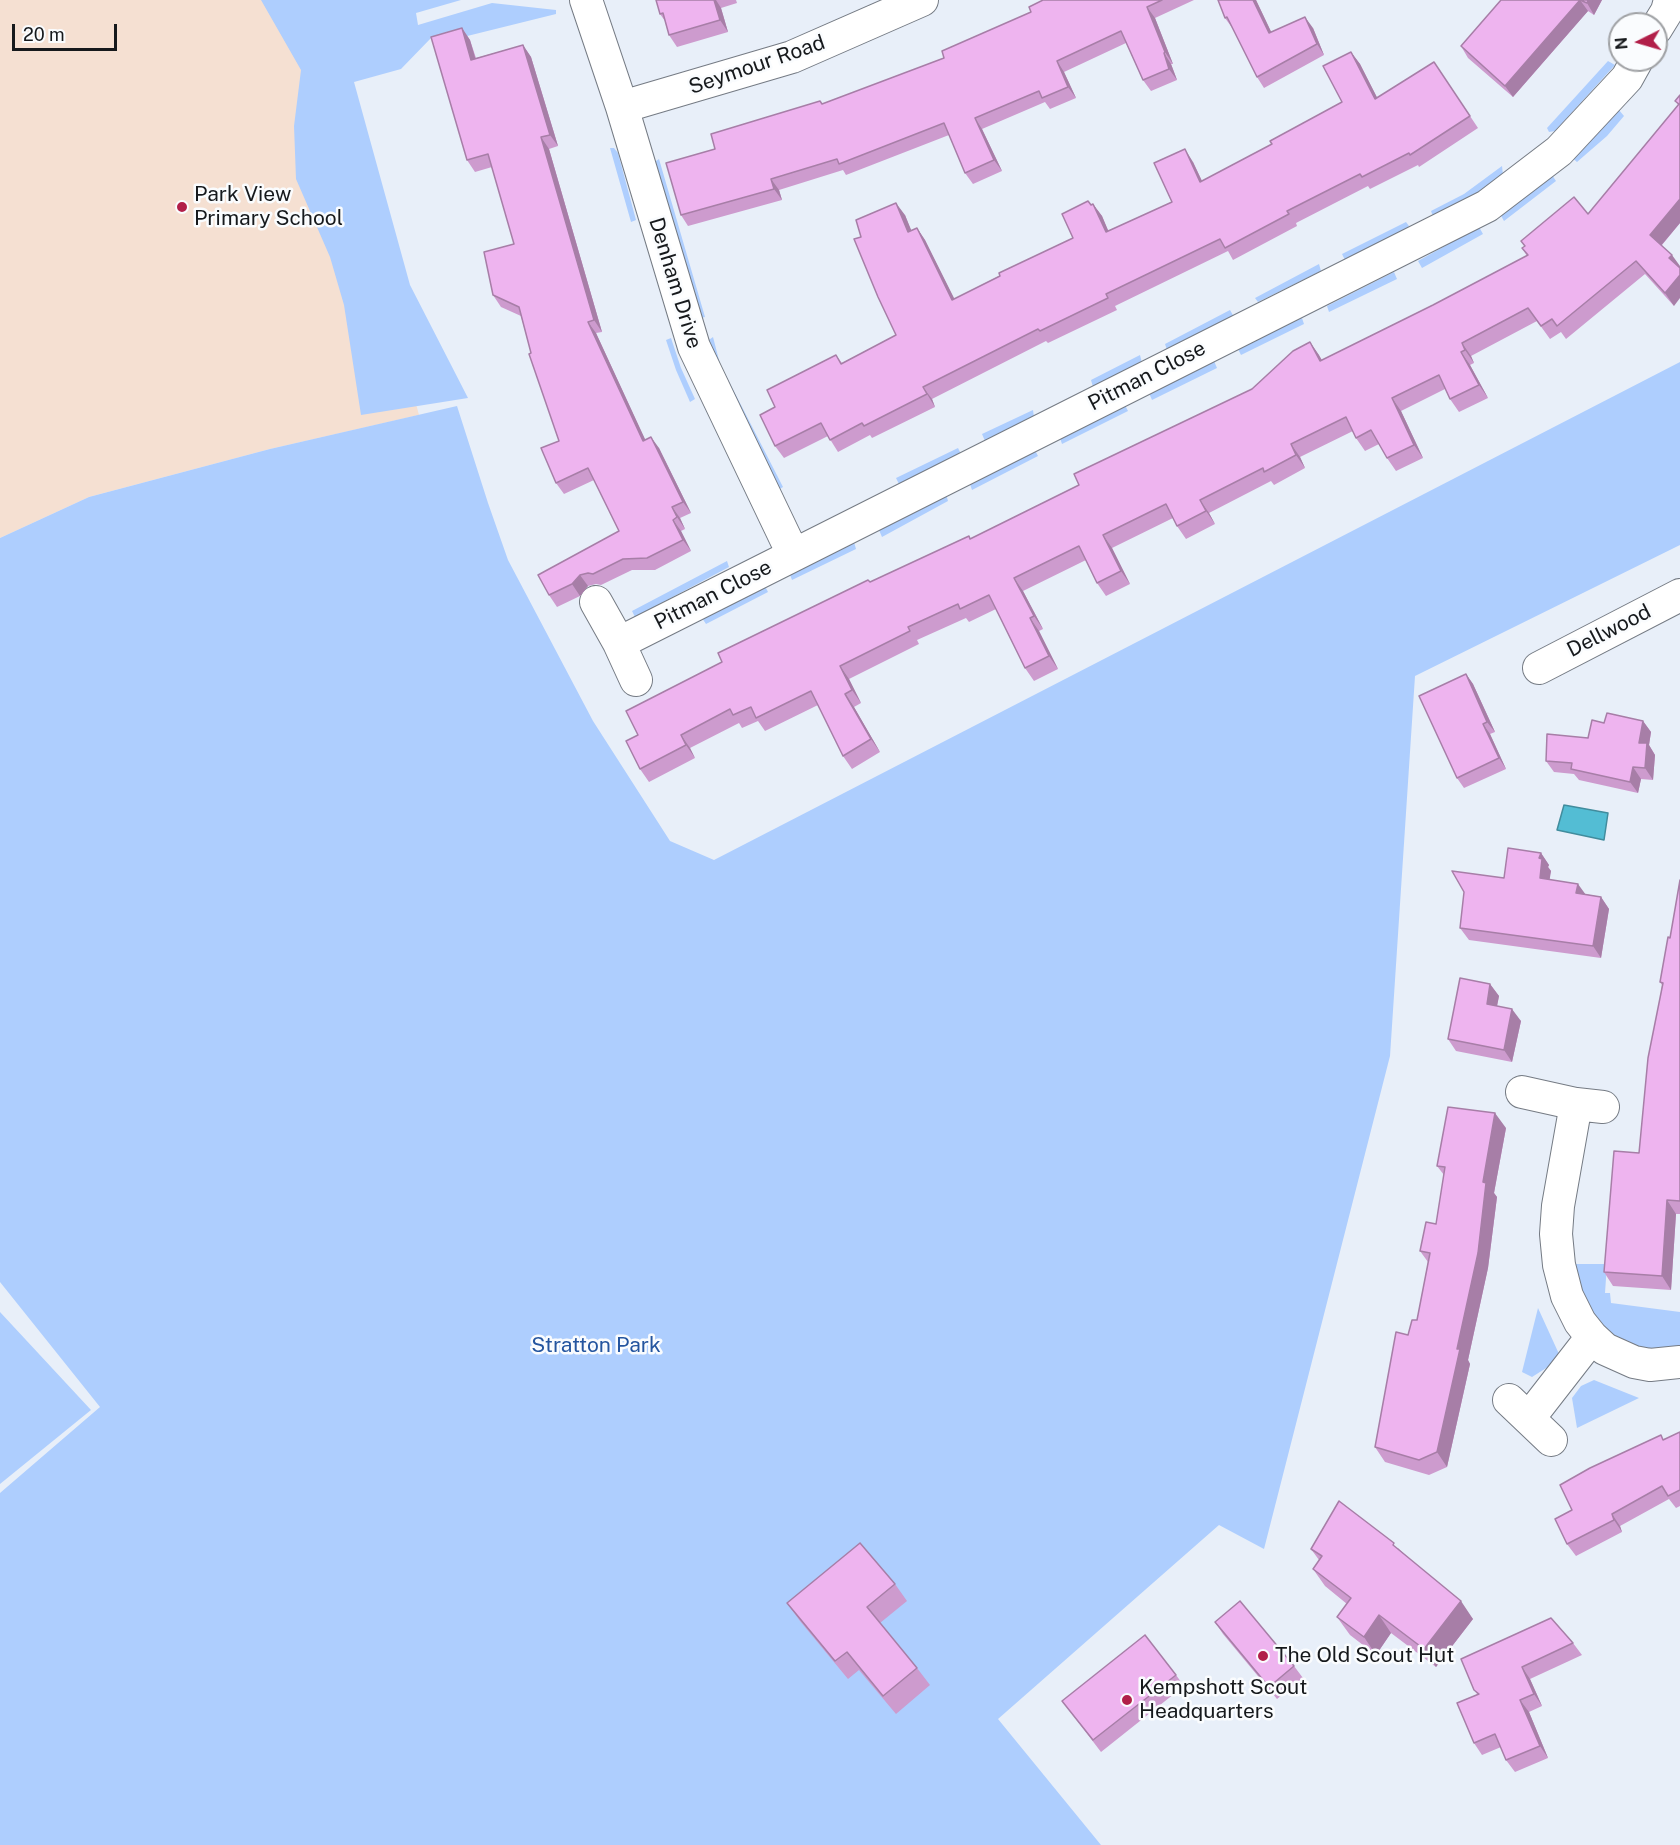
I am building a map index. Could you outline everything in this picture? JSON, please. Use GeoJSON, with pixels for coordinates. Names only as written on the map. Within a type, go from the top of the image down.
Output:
{"type":"FeatureCollection","features":[{"type":"Feature","properties":{"kind":"street","name":"Denham Drive"},"geometry":{"type":"LineString","coordinates":[[586,0],[622,107],[694,347],[793,554]]}},
{"type":"Feature","properties":{"kind":"street","name":"Seymour Road"},"geometry":{"type":"LineString","coordinates":[[622,107],[792,57],[922,0]]}},
{"type":"Feature","properties":{"kind":"street","name":"Pitman Close"},"geometry":{"type":"LineString","coordinates":[[619,643],[1487,206],[1559,151],[1630,72]]}},
{"type":"Feature","properties":{"kind":"street","name":"Dellwood"},"geometry":{"type":"LineString","coordinates":[[1539,668],[1680,595]]}},
{"type":"Feature","properties":{"kind":"street"},"geometry":{"type":"LineString","coordinates":[[596,602],[619,643],[636,681]]}},
{"type":"Feature","properties":{"kind":"street"},"geometry":{"type":"LineString","coordinates":[[1522,1092],[1589,1106],[1558,1206],[1556,1234],[1559,1264],[1568,1296],[1580,1322],[1605,1349],[1634,1362],[1650,1365],[1680,1362]]}},
{"type":"Feature","properties":{"kind":"street"},"geometry":{"type":"LineString","coordinates":[[1551,1440],[1519,1409],[1592,1337]]}},
{"type":"Feature","properties":{"kind":"shaded area","name":"Park View Primary School"},"geometry":{"type":"Polygon","coordinates":[[[0,0],[308,0],[419,415],[270,449],[89,497],[0,538],[0,0]]]}},
{"type":"Feature","properties":{"kind":"shaded area"},"geometry":{"type":"Polygon","coordinates":[[[1564,805],[1608,813],[1604,840],[1557,830],[1564,805]]]}},
{"type":"Feature","properties":{"kind":"green space"},"geometry":{"type":"Polygon","coordinates":[[[261,0],[461,0],[416,13],[418,25],[492,3],[556,10],[556,14],[439,43],[431,38],[401,69],[354,82],[410,285],[468,398],[361,415],[344,305],[330,257],[296,179],[294,126],[301,70],[261,0]]]}},
{"type":"Feature","properties":{"kind":"green space"},"geometry":{"type":"Polygon","coordinates":[[[1608,61],[1609,72],[1555,131],[1549,132],[1547,128],[1608,61]]]}},
{"type":"Feature","properties":{"kind":"green space"},"geometry":{"type":"Polygon","coordinates":[[[1619,110],[1624,116],[1607,136],[1577,162],[1571,157],[1619,110]]]}},
{"type":"Feature","properties":{"kind":"green space"},"geometry":{"type":"Polygon","coordinates":[[[610,148],[614,148],[618,153],[636,220],[631,222],[610,148]]]}},
{"type":"Feature","properties":{"kind":"green space"},"geometry":{"type":"Polygon","coordinates":[[[659,159],[705,317],[697,319],[653,163],[659,159]]]}},
{"type":"Feature","properties":{"kind":"green space"},"geometry":{"type":"Polygon","coordinates":[[[1502,166],[1503,175],[1468,200],[1434,219],[1431,211],[1464,194],[1502,166]]]}},
{"type":"Feature","properties":{"kind":"green space"},"geometry":{"type":"Polygon","coordinates":[[[1552,175],[1556,181],[1504,221],[1500,214],[1552,175]]]}},
{"type":"Feature","properties":{"kind":"green space"},"geometry":{"type":"Polygon","coordinates":[[[1406,222],[1409,226],[1406,230],[1345,260],[1342,254],[1406,222]]]}},
{"type":"Feature","properties":{"kind":"green space"},"geometry":{"type":"Polygon","coordinates":[[[1479,227],[1483,234],[1422,268],[1418,261],[1479,227]]]}},
{"type":"Feature","properties":{"kind":"green space"},"geometry":{"type":"Polygon","coordinates":[[[1319,264],[1321,271],[1258,302],[1255,298],[1319,264]]]}},
{"type":"Feature","properties":{"kind":"green space"},"geometry":{"type":"Polygon","coordinates":[[[1394,272],[1397,279],[1329,312],[1327,306],[1394,272]]]}},
{"type":"Feature","properties":{"kind":"green space"},"geometry":{"type":"Polygon","coordinates":[[[1230,310],[1234,317],[1167,350],[1165,344],[1230,310]]]}},
{"type":"Feature","properties":{"kind":"green space"},"geometry":{"type":"Polygon","coordinates":[[[1302,318],[1304,324],[1241,355],[1238,349],[1302,318]]]}},
{"type":"Feature","properties":{"kind":"green space"},"geometry":{"type":"Polygon","coordinates":[[[713,337],[720,364],[783,487],[776,491],[706,342],[713,337]]]}},
{"type":"Feature","properties":{"kind":"green space"},"geometry":{"type":"Polygon","coordinates":[[[671,338],[695,399],[690,402],[666,340],[671,338]]]}},
{"type":"Feature","properties":{"kind":"green space"},"geometry":{"type":"Polygon","coordinates":[[[1140,355],[1142,363],[1093,387],[1091,380],[1140,355]]]}},
{"type":"Feature","properties":{"kind":"green space"},"geometry":{"type":"Polygon","coordinates":[[[1214,361],[1217,368],[1152,400],[1149,393],[1214,361]]]}},
{"type":"Feature","properties":{"kind":"green space","name":"Stratton Park"},"geometry":{"type":"Polygon","coordinates":[[[1680,362],[1680,545],[1415,676],[1390,1056],[1264,1549],[1219,1525],[998,1719],[1101,1845],[0,1845],[0,1493],[100,1407],[0,1282],[0,538],[89,497],[270,449],[457,406],[508,560],[593,721],[670,841],[714,860],[1680,362]]]}},
{"type":"Feature","properties":{"kind":"green space"},"geometry":{"type":"Polygon","coordinates":[[[1125,405],[1128,411],[1062,444],[1060,438],[1125,405]]]}},
{"type":"Feature","properties":{"kind":"green space"},"geometry":{"type":"Polygon","coordinates":[[[1033,410],[1034,417],[985,441],[982,434],[1033,410]]]}},
{"type":"Feature","properties":{"kind":"green space"},"geometry":{"type":"Polygon","coordinates":[[[958,448],[961,454],[899,484],[896,478],[958,448]]]}},
{"type":"Feature","properties":{"kind":"green space"},"geometry":{"type":"Polygon","coordinates":[[[1035,450],[1038,456],[972,490],[970,484],[1035,450]]]}},
{"type":"Feature","properties":{"kind":"green space"},"geometry":{"type":"Polygon","coordinates":[[[946,494],[948,501],[882,537],[879,530],[946,494]]]}},
{"type":"Feature","properties":{"kind":"green space"},"geometry":{"type":"Polygon","coordinates":[[[854,542],[856,549],[792,580],[789,572],[854,542]]]}},
{"type":"Feature","properties":{"kind":"green space"},"geometry":{"type":"Polygon","coordinates":[[[727,561],[729,567],[635,617],[632,611],[727,561]]]}},
{"type":"Feature","properties":{"kind":"green space"},"geometry":{"type":"Polygon","coordinates":[[[761,586],[768,592],[706,624],[702,618],[761,586]]]}},
{"type":"Feature","properties":{"kind":"green space"},"geometry":{"type":"Polygon","coordinates":[[[1569,1264],[1607,1264],[1605,1293],[1610,1293],[1611,1303],[1680,1312],[1680,1355],[1654,1360],[1604,1339],[1569,1264]]]}},
{"type":"Feature","properties":{"kind":"green space"},"geometry":{"type":"Polygon","coordinates":[[[1538,1308],[1559,1354],[1551,1365],[1532,1377],[1522,1372],[1538,1308]]]}},
{"type":"Feature","properties":{"kind":"green space"},"geometry":{"type":"Polygon","coordinates":[[[0,1312],[91,1410],[0,1484],[0,1312]]]}},
{"type":"Feature","properties":{"kind":"green space"},"geometry":{"type":"Polygon","coordinates":[[[1594,1380],[1639,1398],[1577,1428],[1572,1398],[1581,1386],[1594,1380]]]}},
{"type":"Feature","properties":{"kind":"building"},"geometry":{"type":"Polygon","coordinates":[[[656,0],[714,0],[720,20],[669,35],[663,13],[660,14],[656,0]]]}},
{"type":"Feature","properties":{"kind":"building"},"geometry":{"type":"Polygon","coordinates":[[[1043,0],[1162,0],[1147,7],[1165,52],[1169,69],[1143,80],[1121,31],[1057,61],[1068,87],[1042,98],[1039,91],[975,118],[994,160],[965,173],[944,123],[839,164],[837,159],[771,179],[774,189],[681,215],[666,163],[715,149],[711,134],[820,101],[822,104],[944,58],[942,51],[1031,12],[1029,7],[1043,0]]]}},
{"type":"Feature","properties":{"kind":"building"},"geometry":{"type":"Polygon","coordinates":[[[1218,0],[1253,0],[1269,33],[1305,17],[1317,44],[1257,77],[1227,17],[1225,18],[1218,0]]]}},
{"type":"Feature","properties":{"kind":"building"},"geometry":{"type":"Polygon","coordinates":[[[1501,0],[1580,0],[1505,86],[1461,46],[1501,0]]]}},
{"type":"Feature","properties":{"kind":"building"},"geometry":{"type":"Polygon","coordinates":[[[462,28],[471,60],[523,45],[550,135],[541,137],[594,320],[588,322],[643,441],[651,437],[683,502],[672,507],[677,517],[673,520],[683,540],[647,558],[623,559],[593,574],[580,575],[572,584],[549,595],[538,575],[619,531],[588,468],[556,483],[541,448],[559,441],[529,354],[531,353],[519,307],[493,295],[484,252],[514,244],[488,154],[467,160],[431,37],[462,28]]]}},
{"type":"Feature","properties":{"kind":"building"},"geometry":{"type":"Polygon","coordinates":[[[1351,52],[1375,99],[1434,62],[1470,116],[1410,155],[1409,153],[1362,177],[1360,174],[1287,211],[1289,214],[1225,248],[1220,239],[1106,294],[1108,298],[1040,331],[1038,329],[923,387],[927,394],[864,426],[862,423],[830,440],[821,423],[775,446],[760,415],[775,407],[767,390],[836,355],[841,364],[896,335],[854,239],[861,237],[856,220],[896,203],[908,232],[917,228],[952,300],[1000,276],[999,273],[1073,238],[1062,214],[1088,201],[1091,205],[1093,204],[1106,232],[1172,202],[1154,163],[1185,149],[1200,182],[1272,144],[1270,141],[1342,102],[1323,66],[1351,52]]]}},
{"type":"Feature","properties":{"kind":"building"},"geometry":{"type":"Polygon","coordinates":[[[1680,95],[1680,199],[1650,235],[1672,255],[1669,258],[1680,268],[1680,275],[1665,293],[1636,261],[1557,326],[1552,319],[1541,326],[1528,308],[1462,343],[1465,350],[1461,352],[1479,385],[1450,399],[1439,375],[1392,398],[1414,445],[1387,458],[1371,430],[1356,438],[1346,417],[1291,444],[1296,455],[1264,472],[1263,468],[1200,500],[1206,511],[1177,526],[1166,504],[1103,535],[1121,571],[1097,583],[1079,546],[1014,578],[1034,616],[1030,618],[1049,656],[1025,668],[989,595],[960,609],[958,604],[908,627],[910,631],[840,666],[852,690],[845,694],[871,739],[843,756],[811,691],[756,718],[751,707],[733,715],[730,709],[681,735],[686,745],[640,769],[626,741],[638,735],[626,711],[722,662],[718,653],[868,580],[870,582],[969,536],[970,539],[1079,485],[1074,474],[1252,389],[1293,351],[1310,342],[1320,361],[1528,255],[1522,248],[1525,246],[1521,241],[1574,197],[1588,214],[1679,104],[1675,101],[1680,95]]]}},
{"type":"Feature","properties":{"kind":"building"},"geometry":{"type":"Polygon","coordinates":[[[1466,674],[1487,722],[1483,724],[1499,758],[1457,778],[1419,696],[1466,674]]]}},
{"type":"Feature","properties":{"kind":"building"},"geometry":{"type":"Polygon","coordinates":[[[1607,713],[1643,721],[1639,743],[1647,743],[1645,768],[1633,767],[1630,782],[1571,769],[1572,763],[1546,761],[1547,734],[1588,738],[1592,720],[1604,723],[1607,713]]]}},
{"type":"Feature","properties":{"kind":"building"},"geometry":{"type":"Polygon","coordinates":[[[1508,848],[1541,853],[1540,878],[1578,884],[1576,893],[1601,897],[1593,946],[1460,928],[1464,892],[1452,871],[1504,878],[1508,848]]]}},
{"type":"Feature","properties":{"kind":"building"},"geometry":{"type":"Polygon","coordinates":[[[1680,880],[1680,1201],[1667,1200],[1662,1276],[1604,1272],[1614,1151],[1639,1153],[1648,1058],[1680,880]]]}},
{"type":"Feature","properties":{"kind":"building"},"geometry":{"type":"Polygon","coordinates":[[[1460,978],[1490,984],[1487,1004],[1512,1009],[1504,1050],[1448,1039],[1460,978]]]}},
{"type":"Feature","properties":{"kind":"building"},"geometry":{"type":"Polygon","coordinates":[[[1448,1107],[1495,1113],[1483,1182],[1486,1183],[1478,1253],[1457,1349],[1460,1349],[1437,1452],[1419,1460],[1375,1447],[1396,1332],[1408,1335],[1412,1320],[1417,1320],[1430,1253],[1420,1251],[1426,1222],[1436,1224],[1445,1167],[1437,1166],[1448,1107]]]}},
{"type":"Feature","properties":{"kind":"building"},"geometry":{"type":"Polygon","coordinates":[[[1680,1432],[1680,1490],[1668,1496],[1662,1486],[1612,1514],[1614,1520],[1567,1544],[1555,1519],[1572,1510],[1560,1485],[1590,1468],[1661,1435],[1663,1440],[1680,1432]]]}},
{"type":"Feature","properties":{"kind":"building"},"geometry":{"type":"Polygon","coordinates":[[[1339,1501],[1394,1543],[1393,1545],[1461,1601],[1424,1649],[1379,1615],[1364,1637],[1337,1617],[1351,1598],[1313,1569],[1322,1556],[1311,1549],[1339,1501]]]}},
{"type":"Feature","properties":{"kind":"building"},"geometry":{"type":"Polygon","coordinates":[[[860,1543],[895,1584],[867,1607],[917,1668],[883,1696],[847,1652],[835,1661],[787,1603],[860,1543]]]}},
{"type":"Feature","properties":{"kind":"building","name":"The Old Scout Hut"},"geometry":{"type":"Polygon","coordinates":[[[1240,1601],[1294,1666],[1269,1687],[1215,1622],[1240,1601]]]}},
{"type":"Feature","properties":{"kind":"building"},"geometry":{"type":"Polygon","coordinates":[[[1551,1618],[1573,1643],[1522,1667],[1534,1694],[1520,1700],[1540,1746],[1506,1760],[1495,1734],[1474,1743],[1457,1703],[1479,1694],[1474,1690],[1461,1659],[1551,1618]]]}},
{"type":"Feature","properties":{"kind":"building","name":"Kempshott Scout Headquarters"},"geometry":{"type":"Polygon","coordinates":[[[1145,1635],[1176,1675],[1093,1740],[1062,1701],[1145,1635]]]}},
{"type":"Feature","properties":{"kind":"place","name":"Park View Primary School"},"geometry":{"type":"Point","coordinates":[182,207]}},
{"type":"Feature","properties":{"kind":"place","name":"The Old Scout Hut"},"geometry":{"type":"Point","coordinates":[1263,1656]}},
{"type":"Feature","properties":{"kind":"place","name":"Kempshott Scout Headquarters"},"geometry":{"type":"Point","coordinates":[1127,1700]}}]}
